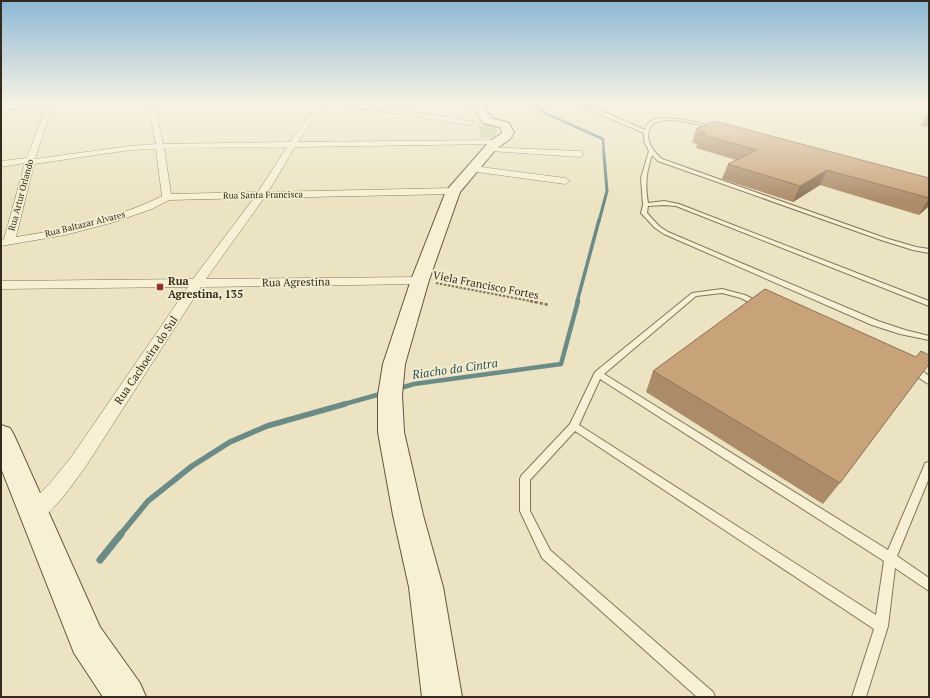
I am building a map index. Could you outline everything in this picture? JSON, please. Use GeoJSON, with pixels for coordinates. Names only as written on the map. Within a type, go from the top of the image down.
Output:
{"type":"FeatureCollection","features":[{"type":"Feature","properties":{"kind":"street","name":"Rua Artur Orlando"},"geometry":{"type":"LineString","coordinates":[[5,242],[39,137]]}},
{"type":"Feature","properties":{"kind":"street"},"geometry":{"type":"LineString","coordinates":[[158,137],[167,197]]}},
{"type":"Feature","properties":{"kind":"street","name":"Rua Cachoeira do Sul"},"geometry":{"type":"LineString","coordinates":[[34,512],[58,488],[79,461],[197,283],[261,195],[298,137]]}},
{"type":"Feature","properties":{"kind":"street"},"geometry":{"type":"LineString","coordinates":[[1,164],[130,148],[160,146],[293,144],[404,137]]}},
{"type":"Feature","properties":{"kind":"street"},"geometry":{"type":"LineString","coordinates":[[480,137],[494,145],[580,154]]}},
{"type":"Feature","properties":{"kind":"street"},"geometry":{"type":"LineString","coordinates":[[442,697],[426,587],[390,432],[390,400],[394,364],[420,281],[453,191],[494,145],[506,137]]}},
{"type":"Feature","properties":{"kind":"street"},"geometry":{"type":"LineString","coordinates":[[473,169],[565,181]]}},
{"type":"Feature","properties":{"kind":"street","name":"Rua Santa Francisca"},"geometry":{"type":"LineString","coordinates":[[167,197],[453,191]]}},
{"type":"Feature","properties":{"kind":"street","name":"Rua Baltazar Alvares"},"geometry":{"type":"LineString","coordinates":[[5,242],[94,224],[141,209],[167,197]]}},
{"type":"Feature","properties":{"kind":"street","name":"Rua Agrestina"},"geometry":{"type":"LineString","coordinates":[[2,285],[420,281]]}},
{"type":"Feature","properties":{"kind":"street"},"geometry":{"type":"LineString","coordinates":[[1,435],[87,640],[126,697]]}},
{"type":"Feature","properties":{"kind":"lane"},"geometry":{"type":"LineString","coordinates":[[646,137],[651,151],[660,160],[890,241],[915,249],[929,251]]}},
{"type":"Feature","properties":{"kind":"lane"},"geometry":{"type":"LineString","coordinates":[[651,151],[644,169],[642,181],[646,205],[644,213],[657,227],[666,233],[875,323],[929,338]]}},
{"type":"Feature","properties":{"kind":"lane"},"geometry":{"type":"LineString","coordinates":[[646,205],[664,203],[677,205],[929,304]]}},
{"type":"Feature","properties":{"kind":"lane"},"geometry":{"type":"LineString","coordinates":[[708,697],[546,554],[524,511],[525,479],[574,426],[598,374],[694,294],[722,291],[743,296],[765,306]]}},
{"type":"Feature","properties":{"kind":"lane"},"geometry":{"type":"LineString","coordinates":[[903,366],[918,372],[929,381]]}},
{"type":"Feature","properties":{"kind":"lane"},"geometry":{"type":"LineString","coordinates":[[598,374],[890,558],[929,585]]}},
{"type":"Feature","properties":{"kind":"lane"},"geometry":{"type":"LineString","coordinates":[[574,426],[881,626]]}},
{"type":"Feature","properties":{"kind":"lane"},"geometry":{"type":"LineString","coordinates":[[859,697],[881,626],[890,558],[929,466]]}},
{"type":"Feature","properties":{"kind":"path","name":"Viela Francisco Fortes"},"geometry":{"type":"LineString","coordinates":[[420,281],[549,305]]}},
{"type":"Feature","properties":{"kind":"green space"},"geometry":{"type":"Polygon","coordinates":[[[481,137],[494,137],[494,137],[481,138],[481,137]]]}},
{"type":"Feature","properties":{"kind":"building"},"geometry":{"type":"Polygon","coordinates":[[[709,137],[773,137],[929,178],[929,198],[827,170],[800,186],[728,164],[757,150],[709,137]]]}},
{"type":"Feature","properties":{"kind":"building"},"geometry":{"type":"Polygon","coordinates":[[[765,289],[916,357],[921,351],[929,355],[929,364],[840,483],[653,371],[765,289]]]}},
{"type":"Feature","properties":{"kind":"waterway","name":"Riacho da Cintra"},"geometry":{"type":"LineString","coordinates":[[598,137],[603,139],[604,156]]}},
{"type":"Feature","properties":{"kind":"waterway","name":"Riacho da Cintra"},"geometry":{"type":"LineString","coordinates":[[599,221],[607,191],[604,155]]}},
{"type":"Feature","properties":{"kind":"waterway","name":"Riacho da Cintra"},"geometry":{"type":"LineString","coordinates":[[577,302],[599,220]]}},
{"type":"Feature","properties":{"kind":"waterway","name":"Riacho da Cintra"},"geometry":{"type":"LineString","coordinates":[[397,389],[414,384],[561,364],[578,301]]}},
{"type":"Feature","properties":{"kind":"waterway","name":"Riacho da Cintra"},"geometry":{"type":"LineString","coordinates":[[341,405],[384,393]]}},
{"type":"Feature","properties":{"kind":"waterway","name":"Riacho da Cintra"},"geometry":{"type":"LineString","coordinates":[[120,535],[148,501],[192,466],[230,442],[267,426],[345,404]]}},
{"type":"Feature","properties":{"kind":"waterway","name":"Riacho da Cintra"},"geometry":{"type":"LineString","coordinates":[[100,560],[121,534]]}},
{"type":"Feature","properties":{"kind":"place","name":"Rua Agrestina, 135"},"geometry":{"type":"Point","coordinates":[160,287]}}]}
